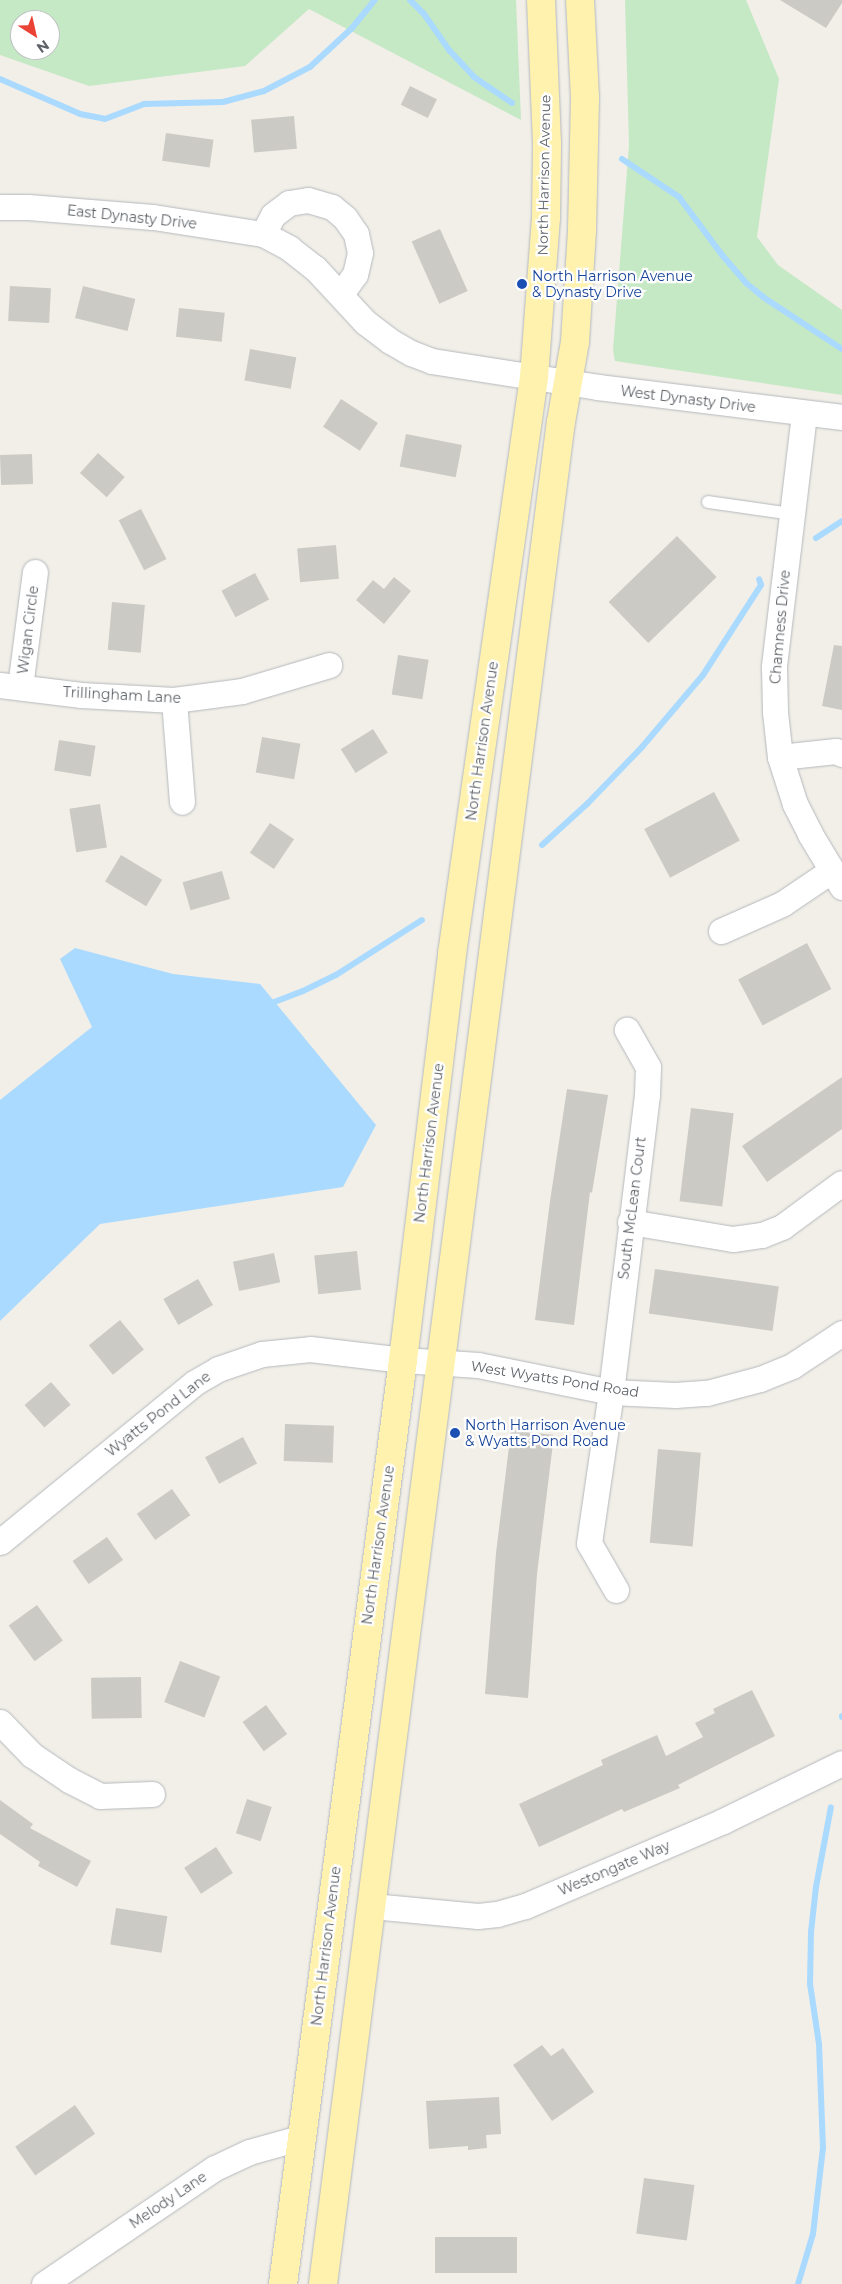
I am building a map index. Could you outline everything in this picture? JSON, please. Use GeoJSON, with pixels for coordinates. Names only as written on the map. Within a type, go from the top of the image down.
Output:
{"type":"FeatureCollection","features":[{"type":"Feature","properties":{"kind":"main road","name":"North Harrison Avenue"},"geometry":{"type":"LineString","coordinates":[[283,2284],[303,2137],[330,1909],[403,1360],[452,954],[534,377],[546,218],[547,143],[541,0]]}},
{"type":"Feature","properties":{"kind":"main road"},"geometry":{"type":"LineString","coordinates":[[323,2284],[560,432],[575,342],[582,230],[585,98],[580,0]]}},
{"type":"Feature","properties":{"kind":"street"},"geometry":{"type":"LineString","coordinates":[[263,234],[273,215],[289,203],[308,200],[332,207],[345,218],[356,234],[360,253],[356,274],[341,294]]}},
{"type":"Feature","properties":{"kind":"street","name":"East Dynasty Drive"},"geometry":{"type":"LineString","coordinates":[[0,206],[28,206],[153,217],[263,234],[289,248],[315,268],[365,322],[411,353],[432,361],[534,377]]}},
{"type":"Feature","properties":{"kind":"street","name":"West Dynasty Drive"},"geometry":{"type":"LineString","coordinates":[[534,377],[804,414],[842,417]]}},
{"type":"Feature","properties":{"kind":"street","name":"Chamness Drive"},"geometry":{"type":"LineString","coordinates":[[804,414],[774,667],[775,712],[780,757],[795,804],[837,879]]}},
{"type":"Feature","properties":{"kind":"street","name":"Wigan Circle"},"geometry":{"type":"LineString","coordinates":[[10,686],[35,572]]}},
{"type":"Feature","properties":{"kind":"street","name":"Trillingham Lane"},"geometry":{"type":"LineString","coordinates":[[10,686],[82,695],[174,700],[242,691],[329,665]]}},
{"type":"Feature","properties":{"kind":"street"},"geometry":{"type":"LineString","coordinates":[[174,700],[182,802]]}},
{"type":"Feature","properties":{"kind":"street"},"geometry":{"type":"LineString","coordinates":[[780,757],[836,751],[842,754]]}},
{"type":"Feature","properties":{"kind":"street"},"geometry":{"type":"LineString","coordinates":[[721,931],[837,879]]}},
{"type":"Feature","properties":{"kind":"street","name":"South McLean Court"},"geometry":{"type":"LineString","coordinates":[[616,1590],[589,1543],[611,1392],[630,1222],[647,1095],[648,1067],[627,1030]]}},
{"type":"Feature","properties":{"kind":"street"},"geometry":{"type":"LineString","coordinates":[[630,1222],[733,1239],[762,1235],[782,1227],[842,1183]]}},
{"type":"Feature","properties":{"kind":"street","name":"West Wyatts Pond Road"},"geometry":{"type":"LineString","coordinates":[[403,1360],[478,1365],[611,1392],[675,1395],[707,1393],[734,1387],[792,1366],[842,1333]]}},
{"type":"Feature","properties":{"kind":"street","name":"Wyatts Pond Lane"},"geometry":{"type":"LineString","coordinates":[[0,1542],[168,1404],[218,1369],[262,1354],[287,1350],[310,1349],[403,1360]]}},
{"type":"Feature","properties":{"kind":"street"},"geometry":{"type":"LineString","coordinates":[[0,1722],[32,1755],[69,1780],[100,1796],[152,1794]]}},
{"type":"Feature","properties":{"kind":"street","name":"Westongate Way"},"geometry":{"type":"LineString","coordinates":[[372,1906],[478,1916],[496,1914],[525,1906],[723,1821],[842,1763]]}},
{"type":"Feature","properties":{"kind":"street","name":"Melody Lane"},"geometry":{"type":"LineString","coordinates":[[44,2284],[215,2168],[249,2152],[303,2137]]}},
{"type":"Feature","properties":{"kind":"lane"},"geometry":{"type":"LineString","coordinates":[[708,502],[792,514]]}},
{"type":"Feature","properties":{"kind":"green space"},"geometry":{"type":"Polygon","coordinates":[[[0,0],[516,0],[521,120],[309,9],[245,66],[89,86],[14,60],[60,60],[60,10],[10,10],[10,58],[0,55],[0,0]]]}},
{"type":"Feature","properties":{"kind":"green space"},"geometry":{"type":"Polygon","coordinates":[[[625,0],[746,0],[779,79],[757,237],[778,265],[842,310],[842,395],[615,361],[613,350],[629,145],[625,0]]]}},
{"type":"Feature","properties":{"kind":"water"},"geometry":{"type":"Polygon","coordinates":[[[75,948],[173,974],[260,984],[376,1125],[343,1187],[100,1224],[0,1321],[0,1100],[92,1027],[60,959],[75,948]]]}},
{"type":"Feature","properties":{"kind":"building"},"geometry":{"type":"Polygon","coordinates":[[[780,0],[842,0],[842,3],[826,28],[780,0]]]}},
{"type":"Feature","properties":{"kind":"building"},"geometry":{"type":"Polygon","coordinates":[[[410,86],[437,99],[428,118],[401,105],[410,86]]]}},
{"type":"Feature","properties":{"kind":"building"},"geometry":{"type":"Polygon","coordinates":[[[294,116],[297,149],[254,153],[251,120],[294,116]]]}},
{"type":"Feature","properties":{"kind":"building"},"geometry":{"type":"Polygon","coordinates":[[[166,133],[214,140],[210,167],[162,161],[166,133]]]}},
{"type":"Feature","properties":{"kind":"building"},"geometry":{"type":"Polygon","coordinates":[[[440,229],[468,291],[439,304],[412,242],[440,229]]]}},
{"type":"Feature","properties":{"kind":"building"},"geometry":{"type":"Polygon","coordinates":[[[10,286],[51,288],[49,323],[8,321],[10,286]]]}},
{"type":"Feature","properties":{"kind":"building"},"geometry":{"type":"Polygon","coordinates":[[[83,286],[135,299],[127,331],[75,318],[83,286]]]}},
{"type":"Feature","properties":{"kind":"building"},"geometry":{"type":"Polygon","coordinates":[[[179,308],[225,313],[222,342],[176,337],[179,308]]]}},
{"type":"Feature","properties":{"kind":"building"},"geometry":{"type":"Polygon","coordinates":[[[250,349],[296,357],[291,389],[244,381],[250,349]]]}},
{"type":"Feature","properties":{"kind":"building"},"geometry":{"type":"Polygon","coordinates":[[[341,399],[378,423],[360,451],[323,427],[341,399]]]}},
{"type":"Feature","properties":{"kind":"building"},"geometry":{"type":"Polygon","coordinates":[[[406,434],[462,445],[456,477],[400,466],[406,434]]]}},
{"type":"Feature","properties":{"kind":"building"},"geometry":{"type":"Polygon","coordinates":[[[98,453],[125,477],[107,497],[80,473],[98,453]]]}},
{"type":"Feature","properties":{"kind":"building"},"geometry":{"type":"Polygon","coordinates":[[[32,454],[33,484],[1,485],[0,455],[32,454]]]}},
{"type":"Feature","properties":{"kind":"building"},"geometry":{"type":"Polygon","coordinates":[[[141,509],[166,559],[144,570],[119,520],[141,509]]]}},
{"type":"Feature","properties":{"kind":"building"},"geometry":{"type":"Polygon","coordinates":[[[677,536],[717,577],[648,643],[609,602],[677,536]]]}},
{"type":"Feature","properties":{"kind":"building"},"geometry":{"type":"Polygon","coordinates":[[[336,545],[339,579],[300,582],[297,548],[336,545]]]}},
{"type":"Feature","properties":{"kind":"building"},"geometry":{"type":"Polygon","coordinates":[[[255,573],[269,599],[236,617],[221,591],[255,573]]]}},
{"type":"Feature","properties":{"kind":"building"},"geometry":{"type":"Polygon","coordinates":[[[394,577],[411,591],[384,624],[356,600],[373,580],[384,589],[394,577]]]}},
{"type":"Feature","properties":{"kind":"building"},"geometry":{"type":"Polygon","coordinates":[[[112,602],[145,605],[141,653],[108,650],[112,602]]]}},
{"type":"Feature","properties":{"kind":"building"},"geometry":{"type":"Polygon","coordinates":[[[834,645],[842,646],[842,710],[822,706],[834,645]]]}},
{"type":"Feature","properties":{"kind":"building"},"geometry":{"type":"Polygon","coordinates":[[[398,655],[429,660],[422,699],[392,695],[398,655]]]}},
{"type":"Feature","properties":{"kind":"building"},"geometry":{"type":"Polygon","coordinates":[[[373,729],[388,753],[356,773],[341,749],[373,729]]]}},
{"type":"Feature","properties":{"kind":"building"},"geometry":{"type":"Polygon","coordinates":[[[262,737],[300,744],[294,779],[256,772],[262,737]]]}},
{"type":"Feature","properties":{"kind":"building"},"geometry":{"type":"Polygon","coordinates":[[[59,740],[96,746],[91,776],[54,771],[59,740]]]}},
{"type":"Feature","properties":{"kind":"building"},"geometry":{"type":"Polygon","coordinates":[[[714,792],[740,841],[670,878],[644,829],[714,792]]]}},
{"type":"Feature","properties":{"kind":"building"},"geometry":{"type":"Polygon","coordinates":[[[100,804],[107,847],[76,852],[69,809],[100,804]]]}},
{"type":"Feature","properties":{"kind":"building"},"geometry":{"type":"Polygon","coordinates":[[[270,823],[294,839],[274,869],[250,853],[270,823]]]}},
{"type":"Feature","properties":{"kind":"building"},"geometry":{"type":"Polygon","coordinates":[[[121,855],[162,880],[146,906],[105,882],[121,855]]]}},
{"type":"Feature","properties":{"kind":"building"},"geometry":{"type":"Polygon","coordinates":[[[222,871],[230,899],[191,910],[183,882],[222,871]]]}},
{"type":"Feature","properties":{"kind":"building"},"geometry":{"type":"Polygon","coordinates":[[[807,943],[831,989],[763,1026],[738,980],[807,943]]]}},
{"type":"Feature","properties":{"kind":"building"},"geometry":{"type":"Polygon","coordinates":[[[842,1077],[842,1129],[767,1182],[742,1146],[842,1077]]]}},
{"type":"Feature","properties":{"kind":"building"},"geometry":{"type":"Polygon","coordinates":[[[567,1089],[608,1095],[592,1193],[590,1192],[574,1325],[535,1320],[567,1089]]]}},
{"type":"Feature","properties":{"kind":"building"},"geometry":{"type":"Polygon","coordinates":[[[691,1108],[734,1113],[722,1207],[680,1201],[691,1108]]]}},
{"type":"Feature","properties":{"kind":"building"},"geometry":{"type":"Polygon","coordinates":[[[357,1251],[361,1290],[318,1294],[314,1255],[357,1251]]]}},
{"type":"Feature","properties":{"kind":"building"},"geometry":{"type":"Polygon","coordinates":[[[274,1253],[280,1282],[239,1291],[233,1262],[274,1253]]]}},
{"type":"Feature","properties":{"kind":"building"},"geometry":{"type":"Polygon","coordinates":[[[655,1269],[779,1286],[773,1331],[649,1314],[655,1269]]]}},
{"type":"Feature","properties":{"kind":"building"},"geometry":{"type":"Polygon","coordinates":[[[198,1279],[213,1305],[178,1325],[163,1299],[198,1279]]]}},
{"type":"Feature","properties":{"kind":"building"},"geometry":{"type":"Polygon","coordinates":[[[120,1320],[144,1350],[113,1375],[89,1345],[120,1320]]]}},
{"type":"Feature","properties":{"kind":"building"},"geometry":{"type":"Polygon","coordinates":[[[51,1382],[71,1405],[44,1428],[25,1405],[51,1382]]]}},
{"type":"Feature","properties":{"kind":"building"},"geometry":{"type":"Polygon","coordinates":[[[285,1424],[334,1426],[333,1463],[284,1461],[285,1424]]]}},
{"type":"Feature","properties":{"kind":"building"},"geometry":{"type":"Polygon","coordinates":[[[511,1430],[554,1435],[537,1574],[528,1698],[485,1694],[496,1553],[511,1430]]]}},
{"type":"Feature","properties":{"kind":"building"},"geometry":{"type":"Polygon","coordinates":[[[243,1437],[257,1463],[219,1484],[205,1457],[243,1437]]]}},
{"type":"Feature","properties":{"kind":"building"},"geometry":{"type":"Polygon","coordinates":[[[658,1449],[701,1453],[693,1546],[650,1543],[658,1449]]]}},
{"type":"Feature","properties":{"kind":"building"},"geometry":{"type":"Polygon","coordinates":[[[172,1489],[190,1515],[155,1540],[137,1514],[172,1489]]]}},
{"type":"Feature","properties":{"kind":"building"},"geometry":{"type":"Polygon","coordinates":[[[107,1537],[123,1560],[89,1584],[73,1561],[107,1537]]]}},
{"type":"Feature","properties":{"kind":"building"},"geometry":{"type":"Polygon","coordinates":[[[37,1605],[63,1641],[35,1661],[9,1626],[37,1605]]]}},
{"type":"Feature","properties":{"kind":"building"},"geometry":{"type":"Polygon","coordinates":[[[180,1661],[220,1676],[204,1717],[164,1702],[180,1661]]]}},
{"type":"Feature","properties":{"kind":"building"},"geometry":{"type":"Polygon","coordinates":[[[141,1677],[142,1718],[92,1719],[91,1678],[141,1677]]]}},
{"type":"Feature","properties":{"kind":"building"},"geometry":{"type":"Polygon","coordinates":[[[752,1690],[775,1736],[678,1785],[680,1788],[624,1812],[622,1809],[539,1847],[519,1804],[603,1765],[601,1760],[657,1735],[666,1756],[703,1737],[695,1723],[715,1713],[713,1709],[752,1690]]]}},
{"type":"Feature","properties":{"kind":"building"},"geometry":{"type":"Polygon","coordinates":[[[266,1705],[287,1734],[264,1751],[243,1722],[266,1705]]]}},
{"type":"Feature","properties":{"kind":"building"},"geometry":{"type":"Polygon","coordinates":[[[247,1799],[272,1807],[261,1841],[236,1833],[247,1799]]]}},
{"type":"Feature","properties":{"kind":"building"},"geometry":{"type":"Polygon","coordinates":[[[0,1800],[33,1824],[30,1828],[91,1861],[77,1887],[38,1866],[40,1862],[0,1834],[0,1800]]]}},
{"type":"Feature","properties":{"kind":"building"},"geometry":{"type":"Polygon","coordinates":[[[216,1847],[233,1873],[201,1894],[184,1868],[216,1847]]]}},
{"type":"Feature","properties":{"kind":"building"},"geometry":{"type":"Polygon","coordinates":[[[116,1908],[167,1916],[162,1953],[110,1945],[116,1908]]]}},
{"type":"Feature","properties":{"kind":"building"},"geometry":{"type":"Polygon","coordinates":[[[542,2045],[551,2056],[563,2048],[594,2092],[552,2121],[513,2065],[542,2045]]]}},
{"type":"Feature","properties":{"kind":"building"},"geometry":{"type":"Polygon","coordinates":[[[499,2097],[501,2134],[486,2135],[487,2148],[468,2150],[468,2146],[429,2149],[426,2101],[499,2097]]]}},
{"type":"Feature","properties":{"kind":"building"},"geometry":{"type":"Polygon","coordinates":[[[75,2105],[95,2134],[35,2176],[15,2147],[75,2105]]]}},
{"type":"Feature","properties":{"kind":"building"},"geometry":{"type":"Polygon","coordinates":[[[644,2178],[695,2185],[687,2241],[636,2233],[644,2178]]]}},
{"type":"Feature","properties":{"kind":"building"},"geometry":{"type":"Polygon","coordinates":[[[435,2237],[517,2237],[517,2273],[435,2273],[435,2237]]]}},
{"type":"Feature","properties":{"kind":"waterway"},"geometry":{"type":"LineString","coordinates":[[0,79],[80,114],[105,119],[144,104],[223,102],[264,91],[310,67],[352,28],[375,0]]}},
{"type":"Feature","properties":{"kind":"waterway"},"geometry":{"type":"LineString","coordinates":[[410,0],[424,14],[449,50],[474,77],[512,103]]}},
{"type":"Feature","properties":{"kind":"waterway"},"geometry":{"type":"LineString","coordinates":[[622,159],[679,197],[722,255],[746,283],[763,297],[842,349]]}},
{"type":"Feature","properties":{"kind":"waterway"},"geometry":{"type":"LineString","coordinates":[[816,538],[842,521]]}},
{"type":"Feature","properties":{"kind":"waterway"},"geometry":{"type":"LineString","coordinates":[[542,845],[588,803],[642,747],[703,675],[761,585],[759,579]]}},
{"type":"Feature","properties":{"kind":"waterway"},"geometry":{"type":"LineString","coordinates":[[269,1004],[303,991],[336,975],[422,920]]}},
{"type":"Feature","properties":{"kind":"waterway"},"geometry":{"type":"LineString","coordinates":[[798,2284],[813,2234],[823,2148],[819,2044],[810,1984],[811,1932],[816,1887],[831,1807]]}},
{"type":"Feature","properties":{"kind":"place","name":"North Harrison Avenue & Dynasty Drive"},"geometry":{"type":"Point","coordinates":[522,284]}},
{"type":"Feature","properties":{"kind":"place","name":"North Harrison Avenue & Wyatts Pond Road"},"geometry":{"type":"Point","coordinates":[455,1433]}}]}
